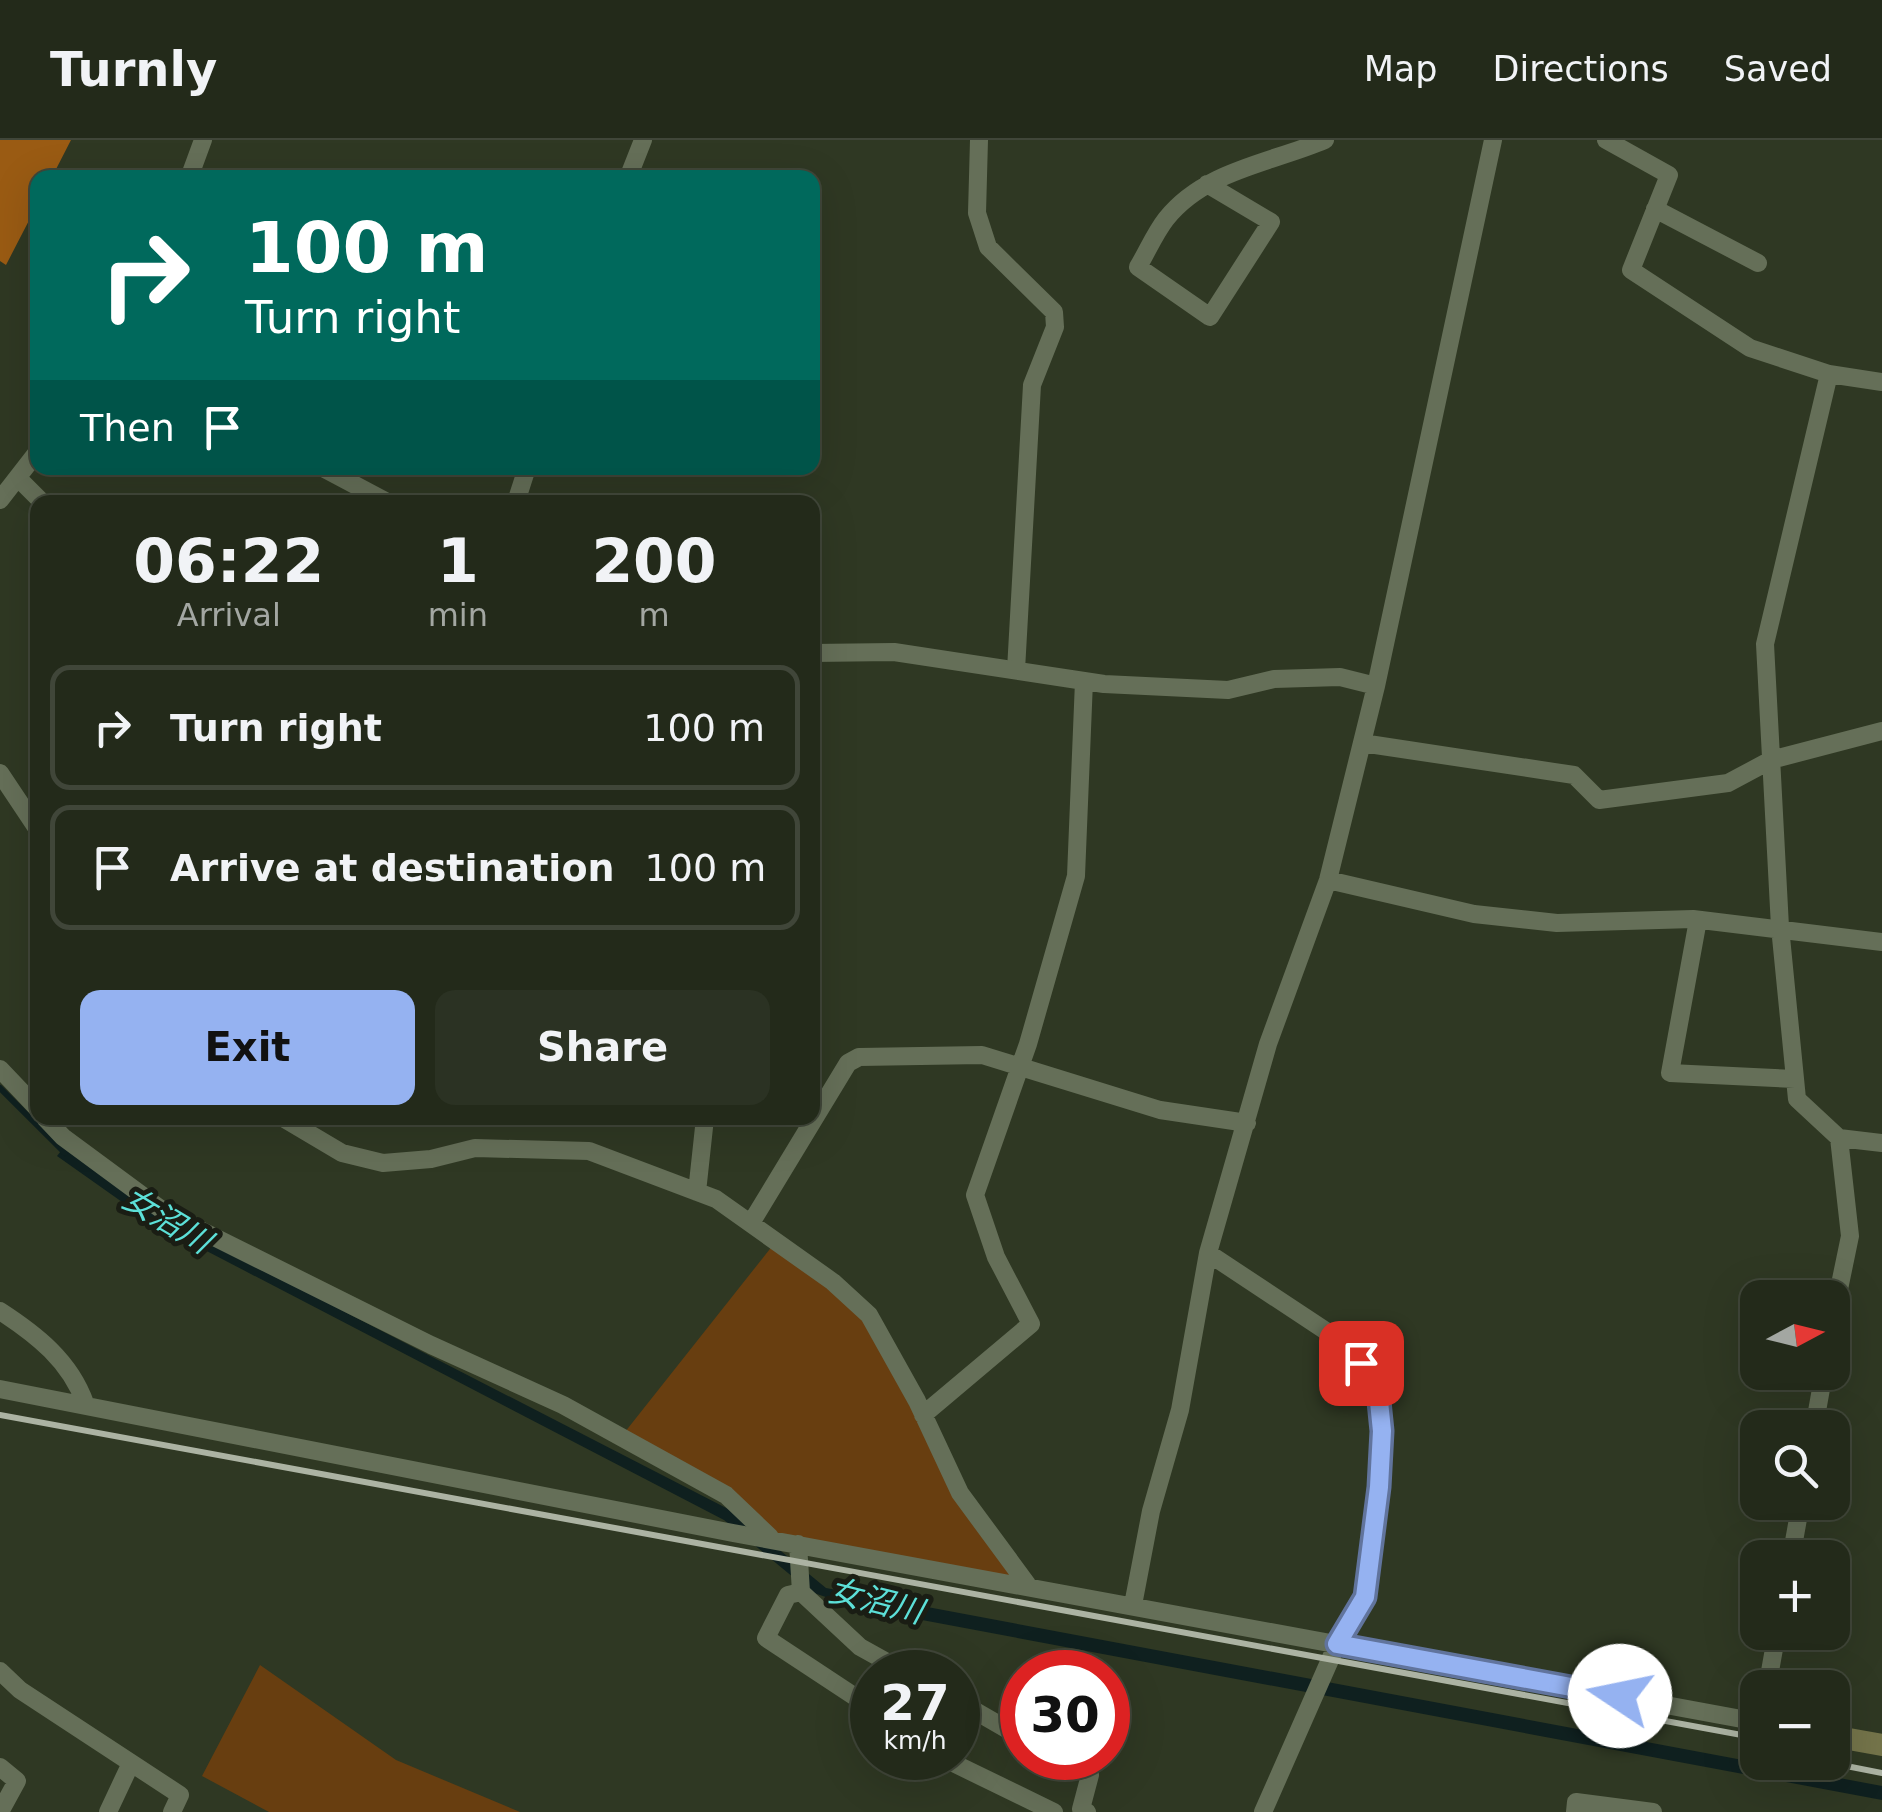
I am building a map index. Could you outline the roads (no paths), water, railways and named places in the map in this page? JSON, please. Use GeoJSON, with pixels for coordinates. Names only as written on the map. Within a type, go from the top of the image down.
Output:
{"type":"FeatureCollection","features":[{"type":"Feature","properties":{"kind":"street"},"geometry":{"type":"LineString","coordinates":[[192,170],[203,140]]}},
{"type":"Feature","properties":{"kind":"street"},"geometry":{"type":"LineString","coordinates":[[631,170],[643,140]]}},
{"type":"Feature","properties":{"kind":"street"},"geometry":{"type":"LineString","coordinates":[[978,140],[977,212],[988,247],[1054,312],[1055,328],[1032,385],[1016,670]]}},
{"type":"Feature","properties":{"kind":"street"},"geometry":{"type":"LineString","coordinates":[[1207,184],[1272,222],[1210,317],[1138,267],[1165,220],[1207,184],[1325,140]]}},
{"type":"Feature","properties":{"kind":"street"},"geometry":{"type":"LineString","coordinates":[[1133,1605],[1151,1510],[1180,1410],[1208,1253],[1268,1044],[1328,880],[1362,743],[1493,140]]}},
{"type":"Feature","properties":{"kind":"street"},"geometry":{"type":"LineString","coordinates":[[1606,140],[1669,174],[1631,270],[1750,348],[1829,374],[1882,382]]}},
{"type":"Feature","properties":{"kind":"street"},"geometry":{"type":"LineString","coordinates":[[1655,209],[1758,263]]}},
{"type":"Feature","properties":{"kind":"street"},"geometry":{"type":"LineString","coordinates":[[1829,374],[1765,644],[1780,926],[1797,1099],[1839,1138],[1882,1144]]}},
{"type":"Feature","properties":{"kind":"street"},"geometry":{"type":"LineString","coordinates":[[0,500],[30,462]]}},
{"type":"Feature","properties":{"kind":"street"},"geometry":{"type":"LineString","coordinates":[[336,475],[374,495]]}},
{"type":"Feature","properties":{"kind":"street"},"geometry":{"type":"LineString","coordinates":[[18,478],[35,495]]}},
{"type":"Feature","properties":{"kind":"street"},"geometry":{"type":"LineString","coordinates":[[820,653],[894,652],[1084,681],[1228,690],[1274,678],[1340,677],[1376,686]]}},
{"type":"Feature","properties":{"kind":"street"},"geometry":{"type":"LineString","coordinates":[[923,1416],[1031,1324],[996,1257],[975,1195],[1021,1066],[1076,876],[1084,681]]}},
{"type":"Feature","properties":{"kind":"street"},"geometry":{"type":"LineString","coordinates":[[1362,743],[1574,775],[1600,800],[1728,783],[1771,760],[1882,732]]}},
{"type":"Feature","properties":{"kind":"street"},"geometry":{"type":"LineString","coordinates":[[0,773],[30,818]]}},
{"type":"Feature","properties":{"kind":"street"},"geometry":{"type":"LineString","coordinates":[[1328,880],[1474,914],[1557,923],[1647,918],[1698,920],[1780,926],[1882,942]]}},
{"type":"Feature","properties":{"kind":"street"},"geometry":{"type":"LineString","coordinates":[[1698,920],[1670,1074],[1795,1080]]}},
{"type":"Feature","properties":{"kind":"street"},"geometry":{"type":"LineString","coordinates":[[820,1109],[848,1063],[858,1057],[982,1055],[1160,1110],[1247,1123]]}},
{"type":"Feature","properties":{"kind":"street"},"geometry":{"type":"LineString","coordinates":[[0,1069],[30,1101]]}},
{"type":"Feature","properties":{"kind":"street"},"geometry":{"type":"LineString","coordinates":[[52,1125],[166,1213],[431,1346],[563,1405],[726,1495],[770,1537]]}},
{"type":"Feature","properties":{"kind":"street"},"geometry":{"type":"LineString","coordinates":[[294,1125],[342,1154],[382,1163],[431,1159],[475,1148],[589,1151],[697,1192],[751,1223],[834,1282],[869,1315],[960,1493],[1027,1584]]}},
{"type":"Feature","properties":{"kind":"street"},"geometry":{"type":"LineString","coordinates":[[697,1192],[704,1125]]}},
{"type":"Feature","properties":{"kind":"street"},"geometry":{"type":"LineString","coordinates":[[751,1223],[810,1125]]}},
{"type":"Feature","properties":{"kind":"street"},"geometry":{"type":"LineString","coordinates":[[1839,1138],[1850,1236],[1841,1280]]}},
{"type":"Feature","properties":{"kind":"street"},"geometry":{"type":"LineString","coordinates":[[1208,1253],[1338,1339],[1377,1382],[1382,1431],[1365,1597],[1337,1644],[1263,1812]]}},
{"type":"Feature","properties":{"kind":"street"},"geometry":{"type":"LineString","coordinates":[[0,1310],[52,1350],[76,1378],[85,1403]]}},
{"type":"Feature","properties":{"kind":"street"},"geometry":{"type":"LineString","coordinates":[[0,1389],[733,1533],[1027,1584],[1740,1719]]}},
{"type":"Feature","properties":{"kind":"street"},"geometry":{"type":"LineString","coordinates":[[798,1544],[801,1591],[864,1650]]}},
{"type":"Feature","properties":{"kind":"street"},"geometry":{"type":"LineString","coordinates":[[801,1591],[788,1594],[766,1638],[850,1693]]}},
{"type":"Feature","properties":{"kind":"street"},"geometry":{"type":"LineString","coordinates":[[4,1684],[180,1794],[172,1812]]}},
{"type":"Feature","properties":{"kind":"street"},"geometry":{"type":"LineString","coordinates":[[1850,1739],[1882,1745]]}},
{"type":"Feature","properties":{"kind":"street"},"geometry":{"type":"LineString","coordinates":[[108,1812],[131,1763]]}},
{"type":"Feature","properties":{"kind":"street"},"geometry":{"type":"LineString","coordinates":[[0,1767],[17,1781],[0,1812]]}},
{"type":"Feature","properties":{"kind":"street"},"geometry":{"type":"LineString","coordinates":[[980,1776],[1054,1812]]}},
{"type":"Feature","properties":{"kind":"street"},"geometry":{"type":"LineString","coordinates":[[1082,1811],[1089,1780]]}},
{"type":"Feature","properties":{"kind":"street"},"geometry":{"type":"LineString","coordinates":[[1575,1812],[1576,1802],[1653,1812]]}},
{"type":"Feature","properties":{"kind":"water"},"geometry":{"type":"Polygon","coordinates":[[[65,1146],[341,1310],[732,1511],[826,1588],[1740,1759],[1740,1773],[1130,1659],[1130,1650],[1082,1650],[858,1608],[811,1592],[724,1520],[149,1221],[57,1156],[65,1146]]]}},
{"type":"Feature","properties":{"kind":"water"},"geometry":{"type":"Polygon","coordinates":[[[1775,1780],[1850,1780],[1882,1786],[1882,1800],[1775,1780]]]}},
{"type":"Feature","properties":{"kind":"waterway","name":"女沼川"},"geometry":{"type":"LineString","coordinates":[[0,1088],[30,1118]]}},
{"type":"Feature","properties":{"kind":"waterway","name":"女沼川"},"geometry":{"type":"LineString","coordinates":[[37,1125],[65,1153]]}},
{"type":"Feature","properties":{"kind":"railway"},"geometry":{"type":"LineString","coordinates":[[0,1415],[1740,1735]]}},
{"type":"Feature","properties":{"kind":"railway"},"geometry":{"type":"LineString","coordinates":[[1850,1767],[1882,1773]]}}]}
